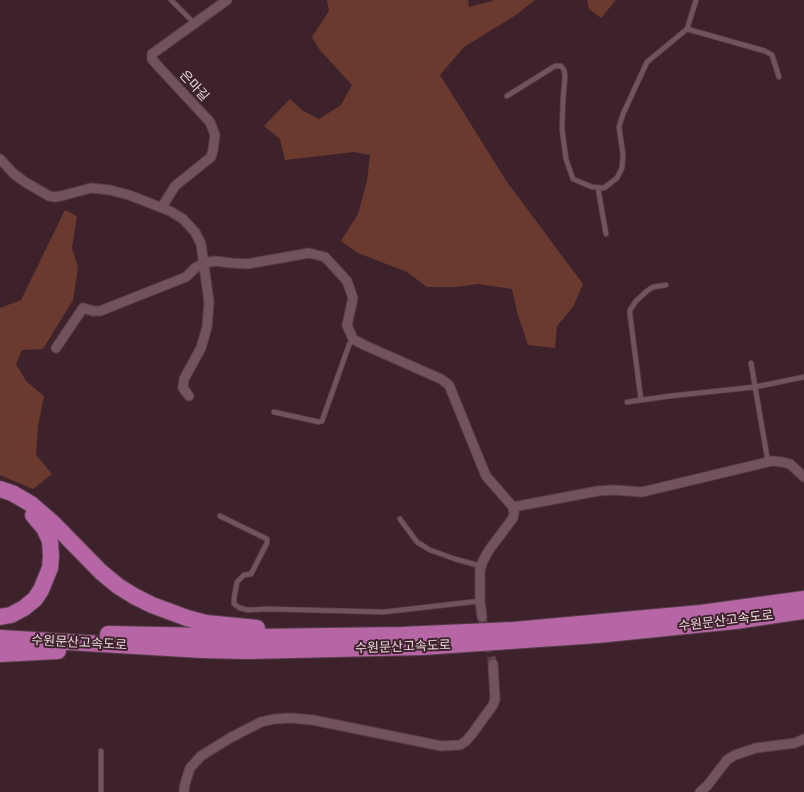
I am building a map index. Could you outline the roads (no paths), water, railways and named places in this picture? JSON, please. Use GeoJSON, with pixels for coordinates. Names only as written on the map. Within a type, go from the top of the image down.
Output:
{"type":"FeatureCollection","features":[{"type":"Feature","properties":{"kind":"highway"},"geometry":{"type":"LineString","coordinates":[[0,489],[31,504],[53,523],[101,572],[118,586],[152,605],[187,618],[230,626],[262,628],[464,633]]}},
{"type":"Feature","properties":{"kind":"highway"},"geometry":{"type":"LineString","coordinates":[[0,497],[10,500],[36,517],[44,528],[50,541],[52,556],[46,580],[35,599],[11,615],[0,617]]}},
{"type":"Feature","properties":{"kind":"highway","name":"수원문산고속도로"},"geometry":{"type":"LineString","coordinates":[[648,624],[804,599]]}},
{"type":"Feature","properties":{"kind":"highway","name":"수원문산고속도로"},"geometry":{"type":"LineString","coordinates":[[0,638],[203,650],[247,651],[422,647],[648,624],[735,621],[804,611]]}},
{"type":"Feature","properties":{"kind":"highway","name":"수원문산고속도로"},"geometry":{"type":"LineString","coordinates":[[0,628],[86,634],[223,637],[328,637],[514,630],[595,629]]}},
{"type":"Feature","properties":{"kind":"highway"},"geometry":{"type":"LineString","coordinates":[[0,654],[63,651],[203,650]]}},
{"type":"Feature","properties":{"kind":"street","name":"은마길"},"geometry":{"type":"LineString","coordinates":[[162,208],[175,186],[211,157],[214,150],[215,135],[210,122],[152,59],[152,54],[227,0]]}},
{"type":"Feature","properties":{"kind":"street"},"geometry":{"type":"LineString","coordinates":[[0,159],[14,174],[49,196],[55,197],[91,188],[100,188],[129,195],[162,208],[183,219],[195,232],[201,244],[209,302],[209,314],[201,348],[184,379],[184,388],[189,396]]}},
{"type":"Feature","properties":{"kind":"street"},"geometry":{"type":"LineString","coordinates":[[56,348],[83,308],[93,311],[100,311],[186,277],[195,268],[204,263],[215,260],[232,264],[246,264],[309,253],[325,257],[346,280],[350,288],[353,298],[347,325],[353,339],[441,378],[448,385],[486,476],[513,507],[513,518],[489,550],[482,566],[480,601],[482,617]]}},
{"type":"Feature","properties":{"kind":"street"},"geometry":{"type":"LineString","coordinates":[[513,507],[598,491],[614,490],[642,492],[768,462],[782,462],[790,464],[804,477]]}},
{"type":"Feature","properties":{"kind":"street"},"geometry":{"type":"LineString","coordinates":[[184,792],[186,779],[190,768],[201,756],[230,738],[261,722],[274,719],[291,718],[314,720],[441,746],[460,745],[472,734],[493,705],[495,699],[493,664]]}},
{"type":"Feature","properties":{"kind":"street"},"geometry":{"type":"LineString","coordinates":[[700,792],[707,786],[727,760],[735,755],[756,748],[795,743],[804,739]]}},
{"type":"Feature","properties":{"kind":"lane"},"geometry":{"type":"LineString","coordinates":[[171,0],[194,23]]}},
{"type":"Feature","properties":{"kind":"lane"},"geometry":{"type":"LineString","coordinates":[[507,96],[555,66],[561,66],[564,70],[565,76],[562,100],[562,129],[566,159],[573,179],[592,187],[604,188],[617,178],[622,168],[623,154],[619,127],[623,114],[647,62],[656,53],[687,29],[696,0]]}},
{"type":"Feature","properties":{"kind":"lane"},"geometry":{"type":"LineString","coordinates":[[687,29],[765,51],[772,55],[779,77]]}},
{"type":"Feature","properties":{"kind":"lane"},"geometry":{"type":"LineString","coordinates":[[598,188],[606,234]]}},
{"type":"Feature","properties":{"kind":"lane"},"geometry":{"type":"LineString","coordinates":[[641,400],[630,310],[636,300],[647,291],[653,287],[666,285]]}},
{"type":"Feature","properties":{"kind":"lane"},"geometry":{"type":"LineString","coordinates":[[274,412],[319,422],[322,421],[349,345],[353,339]]}},
{"type":"Feature","properties":{"kind":"lane"},"geometry":{"type":"LineString","coordinates":[[751,363],[768,462]]}},
{"type":"Feature","properties":{"kind":"lane"},"geometry":{"type":"LineString","coordinates":[[627,402],[755,387],[804,377]]}},
{"type":"Feature","properties":{"kind":"lane"},"geometry":{"type":"LineString","coordinates":[[220,516],[267,539],[267,543],[251,574],[244,576],[237,582],[234,604],[240,608],[248,610],[269,609],[384,612],[480,601]]}},
{"type":"Feature","properties":{"kind":"lane"},"geometry":{"type":"LineString","coordinates":[[400,519],[417,542],[430,550],[455,559],[482,566]]}},
{"type":"Feature","properties":{"kind":"lane"},"geometry":{"type":"LineString","coordinates":[[101,751],[101,792]]}},
{"type":"Feature","properties":{"kind":"tunnel"},"geometry":{"type":"LineString","coordinates":[[482,617],[493,664]]}}]}
